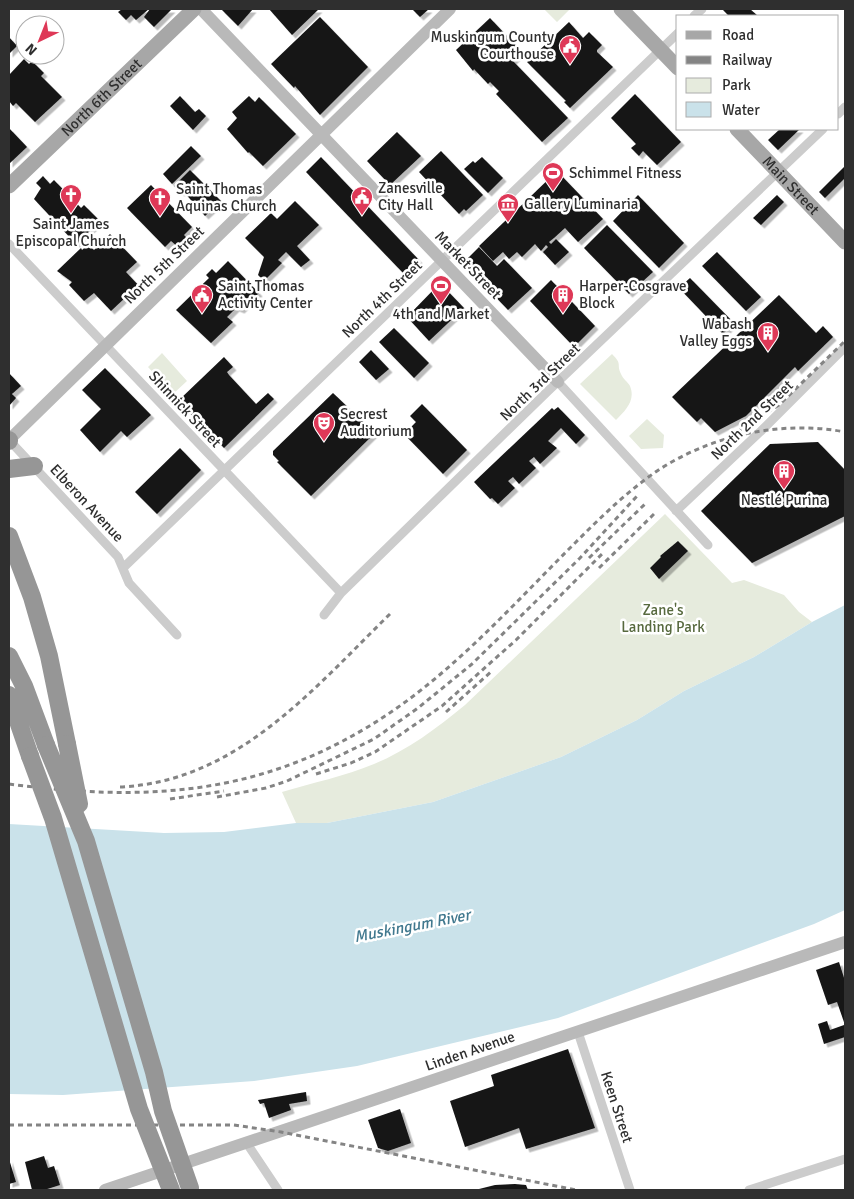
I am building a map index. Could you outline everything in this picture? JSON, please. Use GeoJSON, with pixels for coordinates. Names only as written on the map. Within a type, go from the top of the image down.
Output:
{"type":"FeatureCollection","features":[{"type":"Feature","properties":{"kind":"highway"},"geometry":{"type":"LineString","coordinates":[[9,469],[34,466]]}},
{"type":"Feature","properties":{"kind":"highway"},"geometry":{"type":"LineString","coordinates":[[9,536],[32,597],[49,656],[86,841],[154,1072],[163,1111],[190,1189]]}},
{"type":"Feature","properties":{"kind":"highway"},"geometry":{"type":"LineString","coordinates":[[9,656],[24,686],[86,841]]}},
{"type":"Feature","properties":{"kind":"highway"},"geometry":{"type":"LineString","coordinates":[[9,695],[53,818],[139,1109],[171,1190]]}},
{"type":"Feature","properties":{"kind":"main road","name":"North 6th Street"},"geometry":{"type":"LineString","coordinates":[[9,186],[194,9]]}},
{"type":"Feature","properties":{"kind":"main road","name":"Market Street"},"geometry":{"type":"LineString","coordinates":[[202,9],[558,382]]}},
{"type":"Feature","properties":{"kind":"main road","name":"North 5th Street"},"geometry":{"type":"LineString","coordinates":[[9,440],[450,9]]}},
{"type":"Feature","properties":{"kind":"main road"},"geometry":{"type":"LineString","coordinates":[[621,9],[676,66]]}},
{"type":"Feature","properties":{"kind":"main road","name":"Main Street"},"geometry":{"type":"LineString","coordinates":[[738,130],[845,242]]}},
{"type":"Feature","properties":{"kind":"main road","name":"Linden Avenue"},"geometry":{"type":"LineString","coordinates":[[105,1190],[845,942]]}},
{"type":"Feature","properties":{"kind":"street","name":"North 4th Street"},"geometry":{"type":"LineString","coordinates":[[123,568],[676,34]]}},
{"type":"Feature","properties":{"kind":"street","name":"North 3rd Street"},"geometry":{"type":"LineString","coordinates":[[324,615],[341,593],[558,382],[822,130]]}},
{"type":"Feature","properties":{"kind":"street","name":"Shinnick Street"},"geometry":{"type":"LineString","coordinates":[[9,244],[341,593]]}},
{"type":"Feature","properties":{"kind":"street","name":"North 2nd Street"},"geometry":{"type":"LineString","coordinates":[[676,511],[762,431],[845,347]]}},
{"type":"Feature","properties":{"kind":"street","name":"Market Street"},"geometry":{"type":"LineString","coordinates":[[558,382],[708,545]]}},
{"type":"Feature","properties":{"kind":"street","name":"Elberon Avenue"},"geometry":{"type":"LineString","coordinates":[[9,440],[118,557],[129,583],[177,635]]}},
{"type":"Feature","properties":{"kind":"street","name":"Keen Street"},"geometry":{"type":"LineString","coordinates":[[578,1032],[630,1190]]}},
{"type":"Feature","properties":{"kind":"street"},"geometry":{"type":"LineString","coordinates":[[246,1142],[278,1190]]}},
{"type":"Feature","properties":{"kind":"street"},"geometry":{"type":"LineString","coordinates":[[749,1190],[845,1159]]}},
{"type":"Feature","properties":{"kind":"green space"},"geometry":{"type":"Polygon","coordinates":[[[544,9],[570,9],[557,22],[544,9]]]}},
{"type":"Feature","properties":{"kind":"green space"},"geometry":{"type":"Polygon","coordinates":[[[162,353],[187,381],[173,394],[148,367],[162,353]]]}},
{"type":"Feature","properties":{"kind":"green space"},"geometry":{"type":"Polygon","coordinates":[[[612,354],[618,362],[621,374],[629,385],[632,396],[629,405],[616,420],[580,384],[612,354]]]}},
{"type":"Feature","properties":{"kind":"green space"},"geometry":{"type":"Polygon","coordinates":[[[647,419],[664,435],[663,448],[641,449],[629,436],[647,419]]]}},
{"type":"Feature","properties":{"kind":"green space","name":"Zane's Landing Park"},"geometry":{"type":"Polygon","coordinates":[[[665,514],[732,583],[744,580],[784,595],[799,612],[812,622],[754,657],[684,691],[637,720],[561,757],[433,802],[327,823],[296,823],[282,792],[340,776],[374,764],[399,752],[433,730],[465,705],[665,514]]]}},
{"type":"Feature","properties":{"kind":"water","name":"Muskingum River"},"geometry":{"type":"Polygon","coordinates":[[[845,605],[845,910],[814,924],[558,1018],[357,1066],[254,1081],[63,1095],[9,1094],[9,824],[164,833],[224,832],[296,823],[327,823],[433,802],[561,757],[637,720],[684,691],[754,657],[812,622],[845,605]]]}},
{"type":"Feature","properties":{"kind":"building"},"geometry":{"type":"Polygon","coordinates":[[[122,9],[149,9],[136,20],[131,15],[126,20],[118,12],[122,9]]]}},
{"type":"Feature","properties":{"kind":"building"},"geometry":{"type":"Polygon","coordinates":[[[150,9],[172,9],[154,27],[144,17],[150,9]]]}},
{"type":"Feature","properties":{"kind":"building"},"geometry":{"type":"Polygon","coordinates":[[[221,9],[253,9],[238,26],[221,9]]]}},
{"type":"Feature","properties":{"kind":"building"},"geometry":{"type":"Polygon","coordinates":[[[269,9],[319,9],[292,35],[269,9]]]}},
{"type":"Feature","properties":{"kind":"building"},"geometry":{"type":"Polygon","coordinates":[[[412,9],[429,9],[420,17],[412,9]]]}},
{"type":"Feature","properties":{"kind":"building"},"geometry":{"type":"Polygon","coordinates":[[[750,9],[757,15],[728,15],[723,10],[750,9]]]}},
{"type":"Feature","properties":{"kind":"building"},"geometry":{"type":"Polygon","coordinates":[[[320,17],[368,67],[320,115],[295,86],[294,88],[271,64],[320,17]]]}},
{"type":"Feature","properties":{"kind":"building"},"geometry":{"type":"Polygon","coordinates":[[[490,18],[522,52],[513,61],[568,118],[542,142],[496,94],[499,91],[490,82],[488,84],[474,69],[473,71],[456,50],[490,18]]]}},
{"type":"Feature","properties":{"kind":"building","name":"Muskingum County Courthouse"},"geometry":{"type":"Polygon","coordinates":[[[569,22],[583,38],[589,32],[602,45],[597,52],[613,67],[570,108],[564,102],[566,101],[527,62],[569,22]]]}},
{"type":"Feature","properties":{"kind":"building"},"geometry":{"type":"Polygon","coordinates":[[[9,37],[15,44],[15,48],[9,54],[9,37]]]}},
{"type":"Feature","properties":{"kind":"building"},"geometry":{"type":"Polygon","coordinates":[[[18,65],[36,65],[44,73],[41,76],[62,97],[35,122],[16,103],[13,106],[9,101],[9,75],[18,65]]]}},
{"type":"Feature","properties":{"kind":"building"},"geometry":{"type":"Polygon","coordinates":[[[635,94],[681,142],[657,165],[643,151],[639,156],[631,148],[636,144],[611,118],[635,94]]]}},
{"type":"Feature","properties":{"kind":"building"},"geometry":{"type":"Polygon","coordinates":[[[180,96],[195,112],[199,109],[206,116],[193,130],[170,106],[180,96]]]}},
{"type":"Feature","properties":{"kind":"building"},"geometry":{"type":"Polygon","coordinates":[[[249,96],[255,102],[259,97],[296,134],[263,166],[248,153],[227,129],[237,118],[232,112],[249,96]]]}},
{"type":"Feature","properties":{"kind":"building"},"geometry":{"type":"Polygon","coordinates":[[[9,128],[27,147],[9,164],[9,128]]]}},
{"type":"Feature","properties":{"kind":"building"},"geometry":{"type":"Polygon","coordinates":[[[779,130],[799,130],[778,150],[768,140],[779,130]]]}},
{"type":"Feature","properties":{"kind":"building"},"geometry":{"type":"Polygon","coordinates":[[[397,132],[421,156],[390,185],[367,161],[397,132]]]}},
{"type":"Feature","properties":{"kind":"building"},"geometry":{"type":"Polygon","coordinates":[[[191,146],[201,156],[172,184],[163,174],[191,146]]]}},
{"type":"Feature","properties":{"kind":"building"},"geometry":{"type":"Polygon","coordinates":[[[441,151],[483,195],[466,211],[464,209],[459,214],[419,172],[441,151]]]}},
{"type":"Feature","properties":{"kind":"building","name":"Zanesville City Hall"},"geometry":{"type":"Polygon","coordinates":[[[321,157],[419,260],[404,274],[306,172],[321,157]]]}},
{"type":"Feature","properties":{"kind":"building"},"geometry":{"type":"Polygon","coordinates":[[[482,157],[503,178],[488,193],[464,169],[473,161],[475,163],[482,157]]]}},
{"type":"Feature","properties":{"kind":"building"},"geometry":{"type":"Polygon","coordinates":[[[845,166],[845,178],[825,198],[819,192],[845,166]]]}},
{"type":"Feature","properties":{"kind":"building"},"geometry":{"type":"Polygon","coordinates":[[[190,170],[221,201],[205,216],[183,191],[181,193],[174,186],[190,170]]]}},
{"type":"Feature","properties":{"kind":"building"},"geometry":{"type":"Polygon","coordinates":[[[557,171],[603,219],[578,242],[565,228],[549,242],[551,244],[556,239],[569,252],[555,265],[543,252],[548,247],[546,245],[541,251],[535,244],[522,257],[517,252],[509,259],[503,252],[493,261],[479,246],[557,171]]]}},
{"type":"Feature","properties":{"kind":"building","name":"Saint James Episcopal Church"},"geometry":{"type":"Polygon","coordinates":[[[43,176],[50,184],[54,180],[81,208],[84,205],[100,221],[76,244],[34,199],[41,188],[36,183],[43,176]]]}},
{"type":"Feature","properties":{"kind":"building","name":"Saint Thomas Aquinas Church"},"geometry":{"type":"Polygon","coordinates":[[[151,185],[192,227],[184,235],[187,238],[178,247],[171,241],[165,247],[127,208],[151,185]]]}},
{"type":"Feature","properties":{"kind":"building"},"geometry":{"type":"Polygon","coordinates":[[[638,195],[684,243],[659,268],[613,221],[638,195]]]}},
{"type":"Feature","properties":{"kind":"building"},"geometry":{"type":"Polygon","coordinates":[[[777,195],[784,202],[761,225],[753,218],[777,195]]]}},
{"type":"Feature","properties":{"kind":"building"},"geometry":{"type":"Polygon","coordinates":[[[295,201],[319,225],[297,246],[310,260],[301,267],[286,252],[278,260],[282,263],[264,281],[258,275],[264,257],[245,238],[271,213],[277,219],[295,201]]]}},
{"type":"Feature","properties":{"kind":"building"},"geometry":{"type":"Polygon","coordinates":[[[607,225],[653,272],[629,294],[584,248],[607,225]]]}},
{"type":"Feature","properties":{"kind":"building"},"geometry":{"type":"Polygon","coordinates":[[[110,234],[137,262],[126,272],[141,288],[129,299],[127,296],[111,311],[94,293],[84,301],[69,285],[72,282],[57,271],[81,248],[82,250],[88,244],[94,250],[110,234]]]}},
{"type":"Feature","properties":{"kind":"building"},"geometry":{"type":"Polygon","coordinates":[[[479,247],[497,266],[504,259],[532,288],[508,310],[463,263],[479,247]]]}},
{"type":"Feature","properties":{"kind":"building"},"geometry":{"type":"Polygon","coordinates":[[[717,252],[761,297],[746,311],[702,266],[717,252]]]}},
{"type":"Feature","properties":{"kind":"building"},"geometry":{"type":"Polygon","coordinates":[[[228,261],[259,293],[241,310],[236,308],[227,317],[233,322],[211,343],[176,310],[209,278],[206,275],[212,269],[216,273],[228,261]]]}},
{"type":"Feature","properties":{"kind":"building"},"geometry":{"type":"Polygon","coordinates":[[[690,278],[734,323],[723,334],[679,288],[690,278]]]}},
{"type":"Feature","properties":{"kind":"building","name":"Harper-Cosgrave Block"},"geometry":{"type":"Polygon","coordinates":[[[551,280],[595,326],[574,347],[530,301],[551,280]]]}},
{"type":"Feature","properties":{"kind":"building"},"geometry":{"type":"Polygon","coordinates":[[[440,283],[464,308],[429,341],[407,317],[440,283]]]}},
{"type":"Feature","properties":{"kind":"building","name":"Wabash Valley Eggs"},"geometry":{"type":"Polygon","coordinates":[[[779,295],[816,333],[823,326],[833,337],[798,371],[795,367],[746,416],[715,432],[701,418],[697,422],[672,397],[779,295]]]}},
{"type":"Feature","properties":{"kind":"building"},"geometry":{"type":"Polygon","coordinates":[[[394,328],[429,363],[414,378],[379,342],[394,328]]]}},
{"type":"Feature","properties":{"kind":"building"},"geometry":{"type":"Polygon","coordinates":[[[371,350],[389,369],[376,380],[359,362],[371,350]]]}},
{"type":"Feature","properties":{"kind":"building"},"geometry":{"type":"Polygon","coordinates":[[[224,357],[233,367],[227,372],[229,375],[256,404],[268,393],[274,399],[224,448],[178,401],[224,357]]]}},
{"type":"Feature","properties":{"kind":"building"},"geometry":{"type":"Polygon","coordinates":[[[105,368],[151,415],[127,437],[121,431],[100,452],[80,430],[101,409],[82,390],[105,368]]]}},
{"type":"Feature","properties":{"kind":"building"},"geometry":{"type":"Polygon","coordinates":[[[9,373],[21,386],[12,394],[16,398],[9,406],[9,373]]]}},
{"type":"Feature","properties":{"kind":"building","name":"Secrest Auditorium"},"geometry":{"type":"Polygon","coordinates":[[[333,393],[375,433],[311,496],[277,462],[279,461],[273,455],[273,451],[333,393]]]}},
{"type":"Feature","properties":{"kind":"building"},"geometry":{"type":"Polygon","coordinates":[[[422,404],[467,450],[443,474],[404,434],[416,422],[410,416],[422,404]]]}},
{"type":"Feature","properties":{"kind":"building"},"geometry":{"type":"Polygon","coordinates":[[[558,407],[585,435],[576,444],[561,428],[548,441],[557,448],[540,464],[534,457],[529,461],[536,468],[519,484],[513,477],[508,481],[515,488],[498,504],[492,498],[490,499],[474,482],[552,408],[554,410],[558,407]]]}},
{"type":"Feature","properties":{"kind":"building","name":"Nestlé Purina"},"geometry":{"type":"Polygon","coordinates":[[[818,442],[845,470],[845,516],[752,563],[701,511],[770,444],[818,442]]]}},
{"type":"Feature","properties":{"kind":"building"},"geometry":{"type":"Polygon","coordinates":[[[180,448],[201,470],[157,514],[135,492],[180,448]]]}},
{"type":"Feature","properties":{"kind":"building"},"geometry":{"type":"Polygon","coordinates":[[[678,541],[688,551],[659,579],[650,568],[660,556],[678,541]]]}},
{"type":"Feature","properties":{"kind":"building"},"geometry":{"type":"Polygon","coordinates":[[[839,962],[845,981],[845,1025],[837,1002],[828,1005],[816,970],[839,962]]]}},
{"type":"Feature","properties":{"kind":"building"},"geometry":{"type":"Polygon","coordinates":[[[827,1021],[830,1030],[844,1025],[845,1037],[824,1044],[818,1024],[827,1021]]]}},
{"type":"Feature","properties":{"kind":"building"},"geometry":{"type":"Polygon","coordinates":[[[568,1049],[595,1128],[526,1149],[519,1128],[465,1147],[450,1101],[494,1086],[491,1075],[568,1049]]]}},
{"type":"Feature","properties":{"kind":"building"},"geometry":{"type":"Polygon","coordinates":[[[306,1092],[307,1101],[289,1104],[291,1110],[269,1118],[264,1103],[260,1104],[258,1100],[306,1092]]]}},
{"type":"Feature","properties":{"kind":"building"},"geometry":{"type":"Polygon","coordinates":[[[400,1109],[411,1143],[388,1151],[378,1148],[368,1120],[400,1109]]]}},
{"type":"Feature","properties":{"kind":"building"},"geometry":{"type":"Polygon","coordinates":[[[44,1156],[48,1168],[54,1166],[60,1185],[44,1190],[32,1190],[25,1162],[44,1156]]]}},
{"type":"Feature","properties":{"kind":"building"},"geometry":{"type":"Polygon","coordinates":[[[9,1159],[16,1182],[9,1184],[9,1159]]]}},
{"type":"Feature","properties":{"kind":"building"},"geometry":{"type":"Polygon","coordinates":[[[495,1185],[526,1185],[528,1190],[475,1190],[495,1185]]]}},
{"type":"Feature","properties":{"kind":"railway"},"geometry":{"type":"LineString","coordinates":[[737,432],[779,405],[845,341]]}},
{"type":"Feature","properties":{"kind":"railway"},"geometry":{"type":"LineString","coordinates":[[9,784],[103,792],[149,792],[193,788],[237,781],[280,768],[323,751],[395,710],[422,689],[474,644],[571,547],[634,488],[678,458],[724,440],[772,430],[797,428],[845,432]]}},
{"type":"Feature","properties":{"kind":"railway"},"geometry":{"type":"LineString","coordinates":[[217,797],[266,788],[287,781],[374,739],[418,708],[472,664],[580,558],[637,496]]}},
{"type":"Feature","properties":{"kind":"railway"},"geometry":{"type":"LineString","coordinates":[[589,558],[645,504]]}},
{"type":"Feature","properties":{"kind":"railway"},"geometry":{"type":"LineString","coordinates":[[599,568],[654,514]]}},
{"type":"Feature","properties":{"kind":"railway"},"geometry":{"type":"LineString","coordinates":[[316,774],[351,763],[375,752],[442,706],[516,640],[602,554]]}},
{"type":"Feature","properties":{"kind":"railway"},"geometry":{"type":"LineString","coordinates":[[120,787],[162,781],[201,768],[237,749],[271,726],[303,699],[392,612]]}},
{"type":"Feature","properties":{"kind":"railway"},"geometry":{"type":"LineString","coordinates":[[446,712],[492,671]]}},
{"type":"Feature","properties":{"kind":"railway"},"geometry":{"type":"LineString","coordinates":[[170,799],[224,791]]}},
{"type":"Feature","properties":{"kind":"railway"},"geometry":{"type":"LineString","coordinates":[[9,1125],[234,1125],[281,1132],[576,1190]]}},
{"type":"Feature","properties":{"kind":"place","name":"Muskingum County Courthouse"},"geometry":{"type":"Point","coordinates":[570,65]}},
{"type":"Feature","properties":{"kind":"place","name":"Schimmel Fitness"},"geometry":{"type":"Point","coordinates":[553,192]}},
{"type":"Feature","properties":{"kind":"place","name":"Saint James Episcopal Church"},"geometry":{"type":"Point","coordinates":[71,214]}},
{"type":"Feature","properties":{"kind":"place","name":"Zanesville City Hall"},"geometry":{"type":"Point","coordinates":[362,216]}},
{"type":"Feature","properties":{"kind":"place","name":"Saint Thomas Aquinas Church"},"geometry":{"type":"Point","coordinates":[160,217]}},
{"type":"Feature","properties":{"kind":"place","name":"Gallery Luminaria"},"geometry":{"type":"Point","coordinates":[508,223]}},
{"type":"Feature","properties":{"kind":"place","name":"4th and Market"},"geometry":{"type":"Point","coordinates":[441,305]}},
{"type":"Feature","properties":{"kind":"place","name":"Saint Thomas Activity Center"},"geometry":{"type":"Point","coordinates":[202,314]}},
{"type":"Feature","properties":{"kind":"place","name":"Harper-Cosgrave Block"},"geometry":{"type":"Point","coordinates":[563,314]}},
{"type":"Feature","properties":{"kind":"place","name":"Wabash Valley Eggs"},"geometry":{"type":"Point","coordinates":[768,352]}},
{"type":"Feature","properties":{"kind":"place","name":"Secrest Auditorium"},"geometry":{"type":"Point","coordinates":[324,442]}},
{"type":"Feature","properties":{"kind":"place","name":"Nestlé Purina"},"geometry":{"type":"Point","coordinates":[784,490]}}]}
